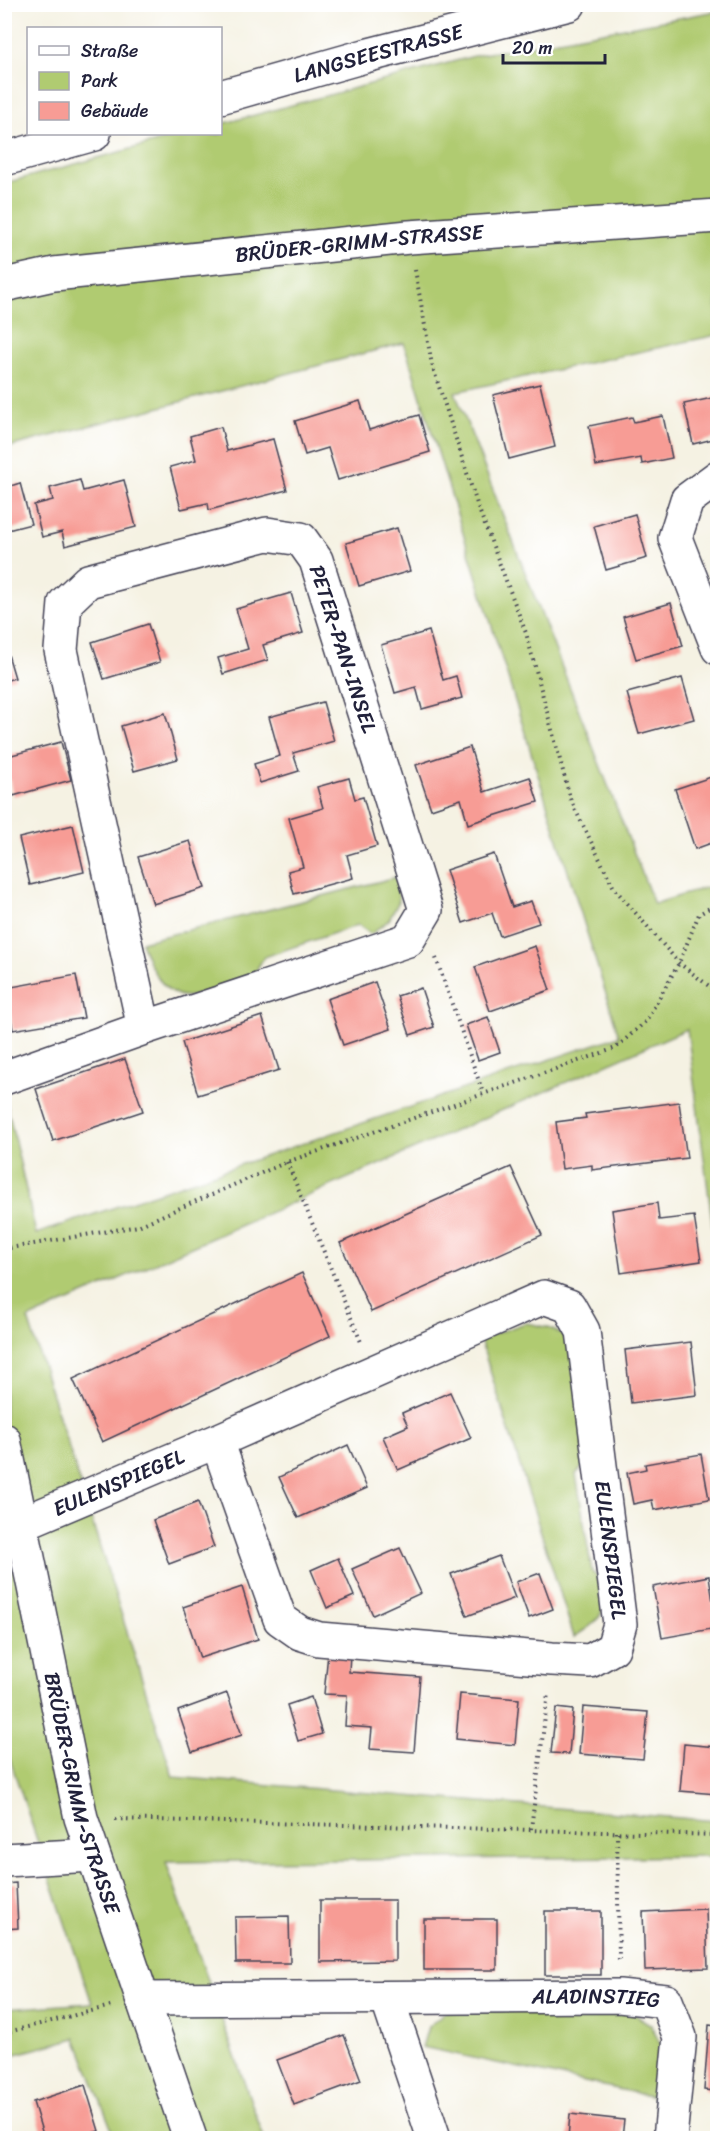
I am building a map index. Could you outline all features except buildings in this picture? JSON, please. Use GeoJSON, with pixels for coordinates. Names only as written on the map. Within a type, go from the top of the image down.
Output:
{"type":"FeatureCollection","features":[{"type":"Feature","properties":{"kind":"street","name":"LANGSEESTRASSE"},"geometry":{"type":"LineString","coordinates":[[222,97],[365,56],[569,4]]}},
{"type":"Feature","properties":{"kind":"street"},"geometry":{"type":"LineString","coordinates":[[4,159],[90,135]]}},
{"type":"Feature","properties":{"kind":"street","name":"BRÜDER-GRIMM-STRASSE"},"geometry":{"type":"LineString","coordinates":[[4,285],[54,273],[409,237],[717,216]]}},
{"type":"Feature","properties":{"kind":"street"},"geometry":{"type":"LineString","coordinates":[[717,477],[687,500],[675,538],[717,648]]}},
{"type":"Feature","properties":{"kind":"street","name":"PETER-PAN-INSEL"},"geometry":{"type":"LineString","coordinates":[[144,1028],[62,650],[65,603],[88,581],[267,534],[301,539],[316,560],[426,910],[408,940]]}},
{"type":"Feature","properties":{"kind":"street"},"geometry":{"type":"LineString","coordinates":[[4,1078],[144,1028],[408,940]]}},
{"type":"Feature","properties":{"kind":"street","name":"EULENSPIEGEL"},"geometry":{"type":"LineString","coordinates":[[21,1524],[217,1441],[544,1297],[569,1306],[583,1331],[620,1624],[614,1647],[590,1661],[319,1639],[300,1633],[280,1619],[217,1441]]}},
{"type":"Feature","properties":{"kind":"street","name":"BRÜDER-GRIMM-STRASSE"},"geometry":{"type":"LineString","coordinates":[[4,1440],[81,1818],[190,2139]]}},
{"type":"Feature","properties":{"kind":"street"},"geometry":{"type":"LineString","coordinates":[[4,1860],[93,1855]]}},
{"type":"Feature","properties":{"kind":"street","name":"ALADINSTIEG"},"geometry":{"type":"LineString","coordinates":[[142,1999],[620,1996],[666,2001],[680,2037],[670,2139]]}},
{"type":"Feature","properties":{"kind":"street"},"geometry":{"type":"LineString","coordinates":[[387,1998],[434,2139]]}},
{"type":"Feature","properties":{"kind":"path"},"geometry":{"type":"LineString","coordinates":[[409,237],[432,365],[478,507],[526,633],[571,801],[614,888],[679,963],[717,993]]}},
{"type":"Feature","properties":{"kind":"path"},"geometry":{"type":"LineString","coordinates":[[4,1249],[138,1226],[287,1162],[616,1048],[646,1021],[679,963],[699,914],[717,903]]}},
{"type":"Feature","properties":{"kind":"path"},"geometry":{"type":"LineString","coordinates":[[408,940],[437,959],[483,1093]]}},
{"type":"Feature","properties":{"kind":"path"},"geometry":{"type":"LineString","coordinates":[[287,1162],[373,1371]]}},
{"type":"Feature","properties":{"kind":"path"},"geometry":{"type":"LineString","coordinates":[[531,1829],[552,1659]]}},
{"type":"Feature","properties":{"kind":"path"},"geometry":{"type":"LineString","coordinates":[[81,1818],[717,1836]]}},
{"type":"Feature","properties":{"kind":"path"},"geometry":{"type":"LineString","coordinates":[[617,1832],[620,1996]]}},
{"type":"Feature","properties":{"kind":"path"},"geometry":{"type":"LineString","coordinates":[[4,2033],[142,1999]]}},
{"type":"Feature","properties":{"kind":"green space"},"geometry":{"type":"Polygon","coordinates":[[[717,11],[717,335],[455,392],[654,904],[717,884],[717,1259],[687,1029],[28,1319],[173,1777],[717,1821],[717,1856],[166,1862],[264,2138],[115,2138],[76,2038],[5,2057],[5,2009],[92,2003],[5,1745],[4,1092],[36,1234],[619,1036],[404,343],[5,448],[5,183],[182,135],[222,135],[222,124],[478,55],[717,11]]]}},
{"type":"Feature","properties":{"kind":"green space"},"geometry":{"type":"Polygon","coordinates":[[[397,877],[399,901],[389,920],[371,934],[358,925],[264,957],[251,979],[207,993],[182,996],[165,987],[153,970],[141,942],[397,877]]]}},
{"type":"Feature","properties":{"kind":"green space"},"geometry":{"type":"Polygon","coordinates":[[[525,1323],[553,1330],[567,1340],[576,1364],[583,1398],[590,1460],[576,1474],[592,1572],[607,1584],[605,1604],[600,1616],[574,1637],[480,1339],[525,1323]]]}},
{"type":"Feature","properties":{"kind":"green space"},"geometry":{"type":"Polygon","coordinates":[[[628,2010],[651,2025],[661,2046],[665,2065],[659,2098],[422,2047],[428,2027],[446,2011],[628,2010]]]}}]}
